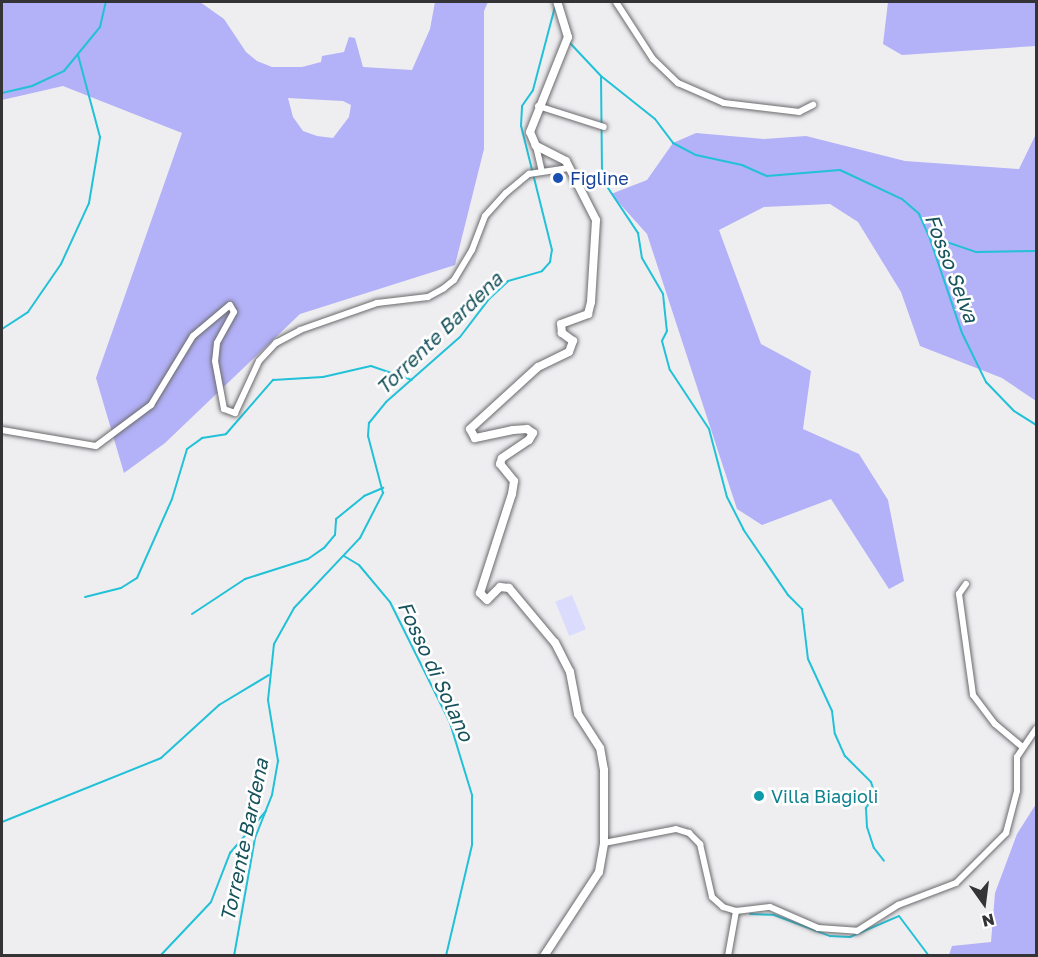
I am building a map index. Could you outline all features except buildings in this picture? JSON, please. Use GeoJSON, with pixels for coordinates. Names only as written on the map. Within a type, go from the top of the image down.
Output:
{"type":"FeatureCollection","features":[{"type":"Feature","properties":{"kind":"street"},"geometry":{"type":"LineString","coordinates":[[540,171],[536,146],[530,132],[538,106],[568,37],[557,2]]}},
{"type":"Feature","properties":{"kind":"street"},"geometry":{"type":"LineString","coordinates":[[616,2],[653,59],[678,83],[724,103],[799,112],[813,105]]}},
{"type":"Feature","properties":{"kind":"street"},"geometry":{"type":"LineString","coordinates":[[538,106],[585,124],[604,128]]}},
{"type":"Feature","properties":{"kind":"street"},"geometry":{"type":"LineString","coordinates":[[536,146],[564,160],[596,220],[588,314],[561,324],[562,333],[573,341],[569,352],[538,367],[470,429],[475,438],[513,430],[527,429],[533,433],[529,440],[502,458],[500,464],[514,481],[512,494],[480,593],[487,600],[500,587],[509,588],[565,658],[578,714],[595,736],[603,760],[604,843],[594,882],[544,956]]}},
{"type":"Feature","properties":{"kind":"street"},"geometry":{"type":"LineString","coordinates":[[2,430],[96,446],[151,405],[193,336],[230,305],[234,312],[217,343],[215,361],[224,409],[235,413],[259,361],[276,343],[300,330],[377,303],[428,297],[444,288],[454,280],[472,250],[485,216],[529,174],[540,171],[554,173],[569,168]]}},
{"type":"Feature","properties":{"kind":"street"},"geometry":{"type":"LineString","coordinates":[[966,584],[959,594],[973,695],[995,724],[1021,746]]}},
{"type":"Feature","properties":{"kind":"street"},"geometry":{"type":"LineString","coordinates":[[604,843],[676,829],[689,833],[700,844],[706,860],[712,897],[723,907],[736,911],[770,907],[818,928],[857,932],[898,905],[956,883],[1006,833],[1013,814],[1017,757],[1021,746],[1036,729]]}},
{"type":"Feature","properties":{"kind":"street"},"geometry":{"type":"LineString","coordinates":[[728,956],[736,911]]}},
{"type":"Feature","properties":{"kind":"shaded area"},"geometry":{"type":"Polygon","coordinates":[[[2,2],[200,2],[224,19],[246,52],[257,61],[272,67],[302,67],[321,62],[322,56],[344,52],[349,37],[355,38],[363,67],[412,70],[430,29],[435,2],[488,2],[484,11],[484,149],[455,265],[300,314],[165,443],[124,473],[96,378],[182,133],[63,86],[2,100],[2,2]],[[288,98],[293,117],[303,131],[333,138],[349,117],[351,105],[343,101],[288,98]]]}},
{"type":"Feature","properties":{"kind":"shaded area"},"geometry":{"type":"Polygon","coordinates":[[[888,2],[1036,2],[1036,46],[902,55],[883,44],[888,2]]]}},
{"type":"Feature","properties":{"kind":"shaded area"},"geometry":{"type":"Polygon","coordinates":[[[696,133],[764,139],[806,136],[905,161],[1019,169],[1036,134],[1036,401],[1002,378],[920,346],[901,292],[858,222],[830,204],[764,207],[719,230],[761,344],[811,371],[803,429],[859,454],[888,500],[904,581],[889,589],[831,499],[762,525],[737,509],[647,234],[611,194],[647,180],[673,143],[696,133]]]}},
{"type":"Feature","properties":{"kind":"shaded area"},"geometry":{"type":"Polygon","coordinates":[[[572,595],[586,629],[569,636],[555,602],[572,595]]]}},
{"type":"Feature","properties":{"kind":"shaded area"},"geometry":{"type":"Polygon","coordinates":[[[1036,804],[1036,955],[949,955],[952,946],[991,942],[995,893],[1017,834],[1036,804]]]}},
{"type":"Feature","properties":{"kind":"waterway"},"geometry":{"type":"LineString","coordinates":[[2,93],[32,86],[64,71],[100,27],[106,2]]}},
{"type":"Feature","properties":{"kind":"waterway","name":"Torrente Bardena"},"geometry":{"type":"LineString","coordinates":[[234,956],[255,838],[272,795],[278,761],[268,700],[274,644],[294,608],[360,538],[383,493],[368,436],[369,423],[386,402],[460,337],[489,299],[508,281],[542,271],[550,262],[552,250],[521,126],[522,106],[533,90],[555,7]]}},
{"type":"Feature","properties":{"kind":"waterway","name":"Fosso Selva"},"geometry":{"type":"LineString","coordinates":[[569,42],[601,76],[655,119],[673,143],[696,155],[742,165],[767,176],[840,170],[902,199],[919,214],[929,236],[962,333],[986,382],[1014,411],[1036,425]]}},
{"type":"Feature","properties":{"kind":"waterway"},"geometry":{"type":"LineString","coordinates":[[2,329],[28,312],[61,264],[89,203],[100,137],[78,55]]}},
{"type":"Feature","properties":{"kind":"waterway"},"geometry":{"type":"LineString","coordinates":[[601,76],[602,179],[638,233],[642,258],[663,294],[667,331],[662,341],[670,370],[709,429],[727,497],[743,529],[788,595],[802,609],[808,659],[832,711],[835,734],[845,756],[871,782],[875,794],[866,808],[867,827],[874,848],[884,861]]}},
{"type":"Feature","properties":{"kind":"waterway"},"geometry":{"type":"LineString","coordinates":[[929,236],[976,252],[1036,251]]}},
{"type":"Feature","properties":{"kind":"waterway"},"geometry":{"type":"LineString","coordinates":[[85,597],[121,588],[137,578],[172,499],[187,449],[202,438],[226,434],[273,380],[323,377],[371,366],[412,380]]}},
{"type":"Feature","properties":{"kind":"waterway"},"geometry":{"type":"LineString","coordinates":[[192,614],[245,579],[308,559],[324,548],[335,535],[336,519],[364,496],[383,488]]}},
{"type":"Feature","properties":{"kind":"waterway","name":"Fosso di Solano"},"geometry":{"type":"LineString","coordinates":[[344,556],[359,565],[390,602],[450,723],[472,795],[472,845],[446,956]]}},
{"type":"Feature","properties":{"kind":"waterway"},"geometry":{"type":"LineString","coordinates":[[2,822],[161,758],[219,705],[269,675]]}},
{"type":"Feature","properties":{"kind":"waterway"},"geometry":{"type":"LineString","coordinates":[[160,956],[211,902],[230,853],[266,811]]}},
{"type":"Feature","properties":{"kind":"waterway"},"geometry":{"type":"LineString","coordinates":[[750,914],[774,915],[830,936],[850,937],[899,916],[929,956]]}},
{"type":"Feature","properties":{"kind":"place","name":"Figline"},"geometry":{"type":"Point","coordinates":[558,178]}},
{"type":"Feature","properties":{"kind":"place","name":"Villa Biagioli"},"geometry":{"type":"Point","coordinates":[759,796]}}]}
